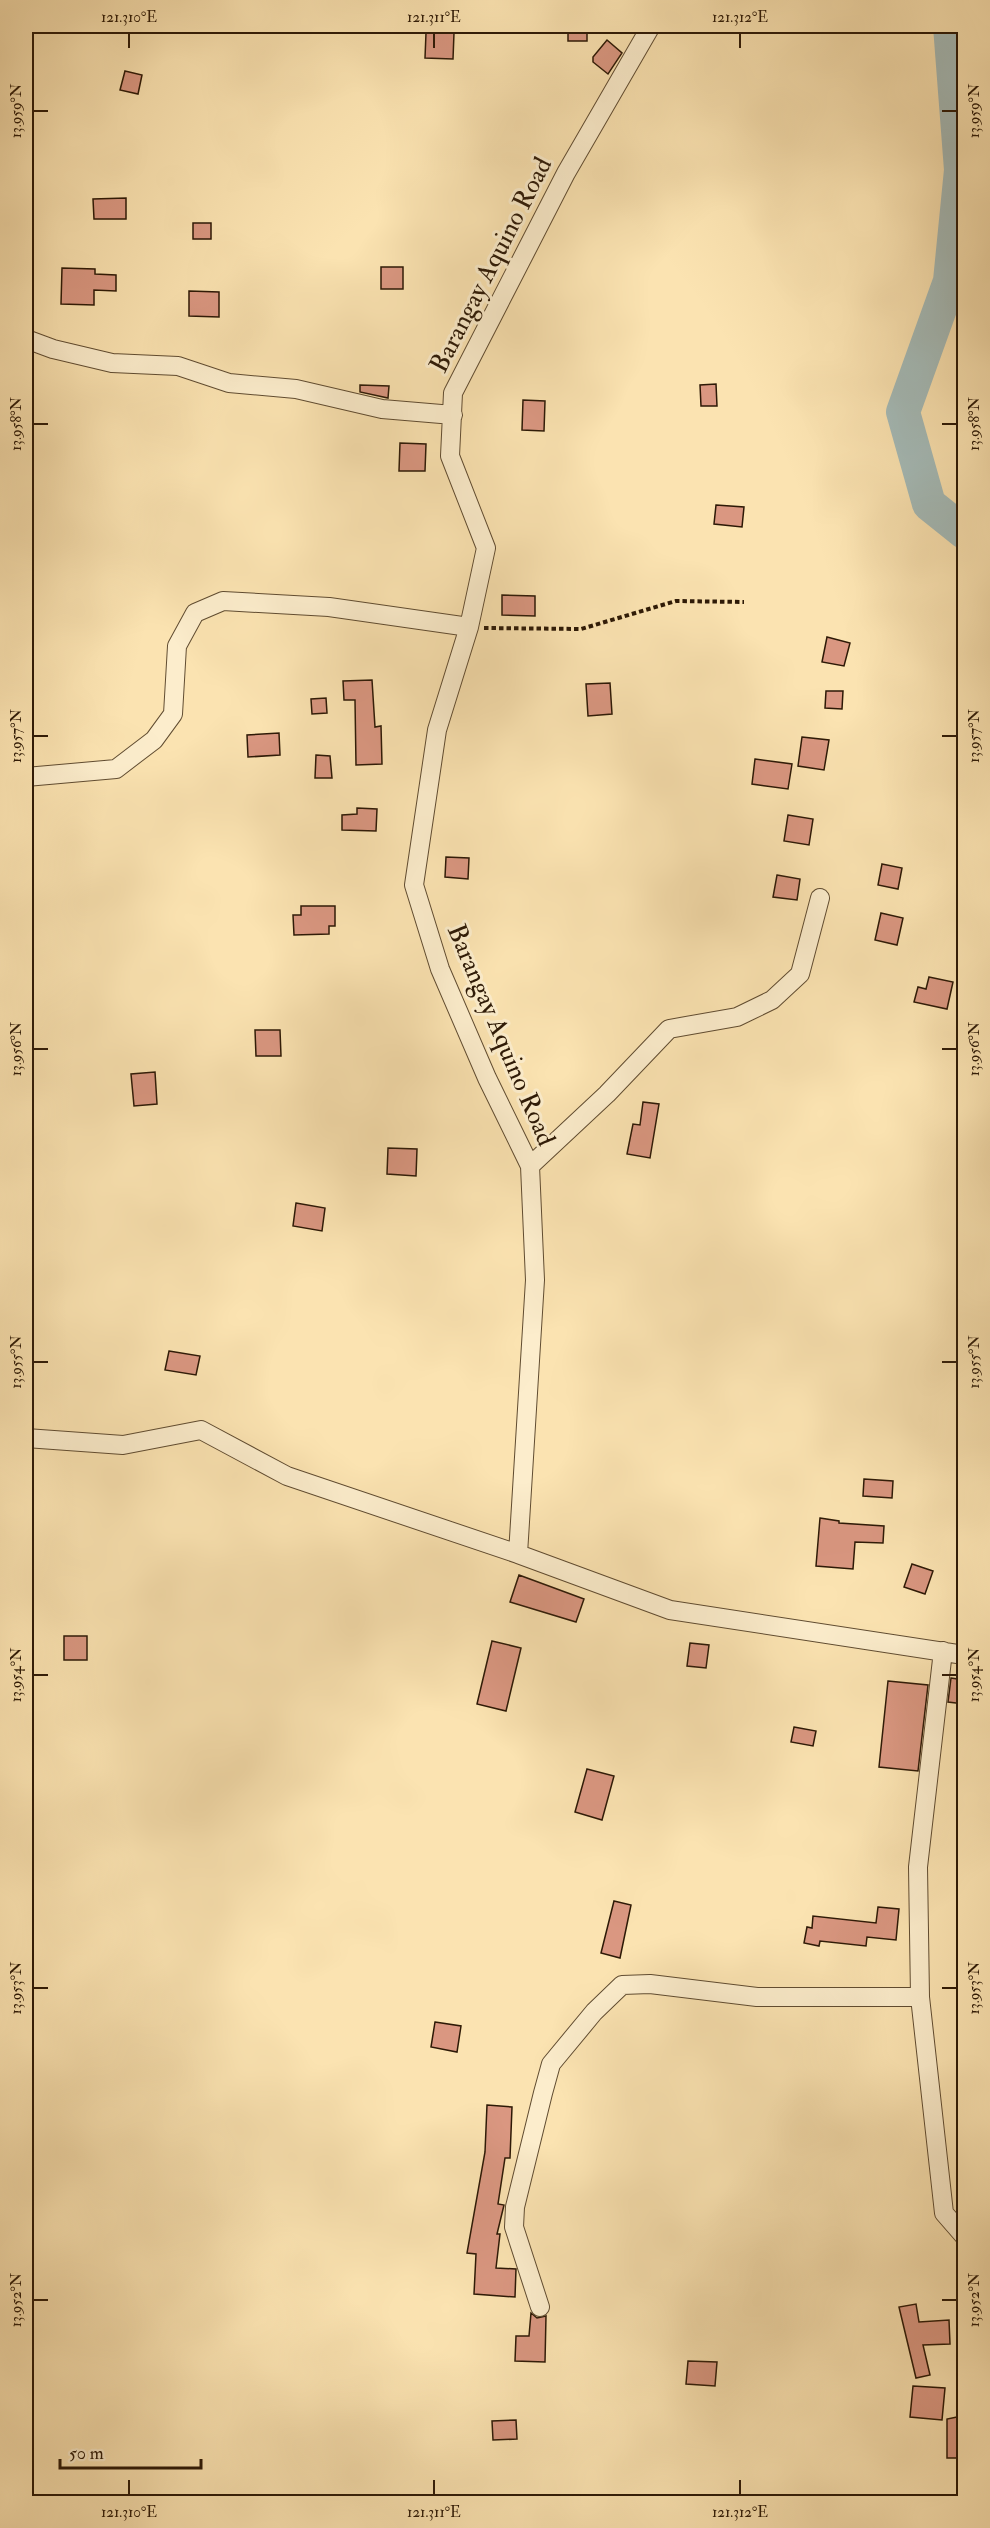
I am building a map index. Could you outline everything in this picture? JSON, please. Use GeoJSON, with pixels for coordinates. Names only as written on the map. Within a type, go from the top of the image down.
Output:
{"type":"FeatureCollection","features":[{"type":"Feature","properties":{"kind":"street","name":"Barangay Aquino Road"},"geometry":{"type":"LineString","coordinates":[[518,1554],[535,1280],[530,1166],[487,1078],[440,969],[414,885],[437,730],[469,627],[486,548],[450,456],[453,393],[566,173],[651,26]]}},
{"type":"Feature","properties":{"kind":"street"},"geometry":{"type":"LineString","coordinates":[[26,339],[53,349],[112,363],[178,366],[229,383],[296,389],[382,409],[453,415]]}},
{"type":"Feature","properties":{"kind":"street"},"geometry":{"type":"LineString","coordinates":[[26,777],[116,769],[154,740],[173,714],[177,646],[195,612],[223,601],[329,608],[469,627]]}},
{"type":"Feature","properties":{"kind":"street"},"geometry":{"type":"LineString","coordinates":[[530,1166],[607,1094],[669,1029],[737,1017],[772,1000],[800,974],[820,898]]}},
{"type":"Feature","properties":{"kind":"street"},"geometry":{"type":"LineString","coordinates":[[26,1438],[123,1445],[201,1430],[287,1476],[518,1554],[670,1610],[964,1655]]}},
{"type":"Feature","properties":{"kind":"street"},"geometry":{"type":"LineString","coordinates":[[944,1651],[918,1867],[920,1997],[944,2213],[964,2236]]}},
{"type":"Feature","properties":{"kind":"street"},"geometry":{"type":"LineString","coordinates":[[540,2307],[514,2227],[514,2207],[543,2093],[551,2064],[594,2012],[622,1985],[650,1984],[756,1997],[920,1997]]}},
{"type":"Feature","properties":{"kind":"path"},"geometry":{"type":"LineString","coordinates":[[469,627],[581,629],[676,601],[744,602]]}},
{"type":"Feature","properties":{"kind":"building"},"geometry":{"type":"Polygon","coordinates":[[[568,26],[587,26],[587,41],[568,41],[568,26]]]}},
{"type":"Feature","properties":{"kind":"building"},"geometry":{"type":"Polygon","coordinates":[[[426,33],[454,33],[453,59],[425,58],[426,33]]]}},
{"type":"Feature","properties":{"kind":"building"},"geometry":{"type":"Polygon","coordinates":[[[607,40],[622,53],[608,74],[593,62],[593,57],[607,40]]]}},
{"type":"Feature","properties":{"kind":"building"},"geometry":{"type":"Polygon","coordinates":[[[125,71],[142,75],[138,94],[120,90],[125,71]]]}},
{"type":"Feature","properties":{"kind":"building"},"geometry":{"type":"Polygon","coordinates":[[[126,198],[126,219],[94,219],[93,199],[126,198]]]}},
{"type":"Feature","properties":{"kind":"building"},"geometry":{"type":"Polygon","coordinates":[[[193,223],[211,223],[211,239],[193,239],[193,223]]]}},
{"type":"Feature","properties":{"kind":"building"},"geometry":{"type":"Polygon","coordinates":[[[381,267],[403,267],[403,289],[381,289],[381,267]]]}},
{"type":"Feature","properties":{"kind":"building"},"geometry":{"type":"Polygon","coordinates":[[[62,268],[95,269],[95,274],[116,275],[116,291],[94,290],[94,305],[61,304],[62,268]]]}},
{"type":"Feature","properties":{"kind":"building"},"geometry":{"type":"Polygon","coordinates":[[[189,291],[219,292],[219,317],[189,316],[189,291]]]}},
{"type":"Feature","properties":{"kind":"building"},"geometry":{"type":"Polygon","coordinates":[[[716,384],[717,406],[701,406],[700,385],[716,384]]]}},
{"type":"Feature","properties":{"kind":"building"},"geometry":{"type":"Polygon","coordinates":[[[360,385],[389,386],[388,398],[360,392],[360,385]]]}},
{"type":"Feature","properties":{"kind":"building"},"geometry":{"type":"Polygon","coordinates":[[[523,400],[545,401],[544,431],[522,430],[523,400]]]}},
{"type":"Feature","properties":{"kind":"building"},"geometry":{"type":"Polygon","coordinates":[[[400,443],[426,444],[425,471],[399,471],[400,443]]]}},
{"type":"Feature","properties":{"kind":"building"},"geometry":{"type":"Polygon","coordinates":[[[716,505],[744,507],[742,527],[714,524],[716,505]]]}},
{"type":"Feature","properties":{"kind":"building"},"geometry":{"type":"Polygon","coordinates":[[[502,595],[535,596],[535,616],[502,615],[502,595]]]}},
{"type":"Feature","properties":{"kind":"building"},"geometry":{"type":"Polygon","coordinates":[[[827,637],[850,643],[844,666],[822,662],[827,637]]]}},
{"type":"Feature","properties":{"kind":"building"},"geometry":{"type":"Polygon","coordinates":[[[372,680],[375,727],[381,726],[382,764],[356,765],[355,700],[344,700],[343,681],[372,680]]]}},
{"type":"Feature","properties":{"kind":"building"},"geometry":{"type":"Polygon","coordinates":[[[610,683],[612,714],[588,716],[586,684],[610,683]]]}},
{"type":"Feature","properties":{"kind":"building"},"geometry":{"type":"Polygon","coordinates":[[[826,691],[843,691],[842,709],[825,708],[826,691]]]}},
{"type":"Feature","properties":{"kind":"building"},"geometry":{"type":"Polygon","coordinates":[[[326,698],[327,713],[312,714],[311,699],[326,698]]]}},
{"type":"Feature","properties":{"kind":"building"},"geometry":{"type":"Polygon","coordinates":[[[279,733],[280,755],[248,757],[247,735],[279,733]]]}},
{"type":"Feature","properties":{"kind":"building"},"geometry":{"type":"Polygon","coordinates":[[[802,737],[829,740],[824,770],[798,766],[802,737]]]}},
{"type":"Feature","properties":{"kind":"building"},"geometry":{"type":"Polygon","coordinates":[[[316,755],[330,756],[332,778],[315,778],[316,755]]]}},
{"type":"Feature","properties":{"kind":"building"},"geometry":{"type":"Polygon","coordinates":[[[755,759],[792,764],[788,789],[752,784],[755,759]]]}},
{"type":"Feature","properties":{"kind":"building"},"geometry":{"type":"Polygon","coordinates":[[[357,808],[377,809],[376,831],[342,830],[342,815],[357,814],[357,808]]]}},
{"type":"Feature","properties":{"kind":"building"},"geometry":{"type":"Polygon","coordinates":[[[788,815],[813,819],[809,845],[784,841],[788,815]]]}},
{"type":"Feature","properties":{"kind":"building"},"geometry":{"type":"Polygon","coordinates":[[[446,857],[469,858],[468,879],[445,877],[446,857]]]}},
{"type":"Feature","properties":{"kind":"building"},"geometry":{"type":"Polygon","coordinates":[[[882,864],[902,868],[898,889],[878,885],[882,864]]]}},
{"type":"Feature","properties":{"kind":"building"},"geometry":{"type":"Polygon","coordinates":[[[777,875],[800,879],[797,900],[773,897],[777,875]]]}},
{"type":"Feature","properties":{"kind":"building"},"geometry":{"type":"Polygon","coordinates":[[[301,906],[335,906],[335,926],[329,926],[329,934],[294,935],[293,915],[301,915],[301,906]]]}},
{"type":"Feature","properties":{"kind":"building"},"geometry":{"type":"Polygon","coordinates":[[[881,913],[903,918],[897,945],[875,940],[881,913]]]}},
{"type":"Feature","properties":{"kind":"building"},"geometry":{"type":"Polygon","coordinates":[[[929,977],[953,982],[947,1009],[914,1002],[918,987],[926,989],[929,977]]]}},
{"type":"Feature","properties":{"kind":"building"},"geometry":{"type":"Polygon","coordinates":[[[255,1030],[280,1030],[281,1056],[256,1056],[255,1030]]]}},
{"type":"Feature","properties":{"kind":"building"},"geometry":{"type":"Polygon","coordinates":[[[155,1072],[157,1104],[134,1106],[131,1074],[155,1072]]]}},
{"type":"Feature","properties":{"kind":"building"},"geometry":{"type":"Polygon","coordinates":[[[643,1102],[659,1104],[650,1158],[627,1154],[633,1124],[640,1125],[643,1102]]]}},
{"type":"Feature","properties":{"kind":"building"},"geometry":{"type":"Polygon","coordinates":[[[388,1148],[417,1149],[416,1176],[387,1174],[388,1148]]]}},
{"type":"Feature","properties":{"kind":"building"},"geometry":{"type":"Polygon","coordinates":[[[296,1203],[325,1208],[322,1231],[293,1226],[296,1203]]]}},
{"type":"Feature","properties":{"kind":"building"},"geometry":{"type":"Polygon","coordinates":[[[169,1351],[200,1356],[196,1375],[165,1370],[169,1351]]]}},
{"type":"Feature","properties":{"kind":"building"},"geometry":{"type":"Polygon","coordinates":[[[864,1479],[893,1481],[892,1498],[863,1496],[864,1479]]]}},
{"type":"Feature","properties":{"kind":"building"},"geometry":{"type":"Polygon","coordinates":[[[820,1518],[839,1521],[839,1523],[884,1526],[883,1543],[855,1542],[853,1569],[816,1566],[820,1518]]]}},
{"type":"Feature","properties":{"kind":"building"},"geometry":{"type":"Polygon","coordinates":[[[912,1564],[933,1571],[925,1594],[904,1587],[912,1564]]]}},
{"type":"Feature","properties":{"kind":"building"},"geometry":{"type":"Polygon","coordinates":[[[519,1575],[584,1599],[576,1622],[510,1602],[519,1575]]]}},
{"type":"Feature","properties":{"kind":"building"},"geometry":{"type":"Polygon","coordinates":[[[64,1636],[87,1636],[87,1660],[64,1660],[64,1636]]]}},
{"type":"Feature","properties":{"kind":"building"},"geometry":{"type":"Polygon","coordinates":[[[492,1641],[521,1648],[506,1711],[477,1704],[492,1641]]]}},
{"type":"Feature","properties":{"kind":"building"},"geometry":{"type":"Polygon","coordinates":[[[690,1643],[709,1645],[706,1668],[687,1666],[690,1643]]]}},
{"type":"Feature","properties":{"kind":"building"},"geometry":{"type":"Polygon","coordinates":[[[951,1678],[964,1680],[964,1704],[948,1702],[951,1678]]]}},
{"type":"Feature","properties":{"kind":"building"},"geometry":{"type":"Polygon","coordinates":[[[888,1681],[928,1685],[918,1771],[879,1767],[888,1681]]]}},
{"type":"Feature","properties":{"kind":"building"},"geometry":{"type":"Polygon","coordinates":[[[794,1727],[816,1731],[813,1746],[791,1742],[794,1727]]]}},
{"type":"Feature","properties":{"kind":"building"},"geometry":{"type":"Polygon","coordinates":[[[587,1769],[614,1776],[602,1820],[575,1812],[587,1769]]]}},
{"type":"Feature","properties":{"kind":"building"},"geometry":{"type":"Polygon","coordinates":[[[614,1901],[631,1905],[620,1958],[601,1953],[614,1901]]]}},
{"type":"Feature","properties":{"kind":"building"},"geometry":{"type":"Polygon","coordinates":[[[878,1907],[899,1909],[896,1940],[867,1937],[866,1946],[820,1941],[819,1946],[804,1943],[807,1927],[812,1928],[813,1916],[876,1923],[878,1907]]]}},
{"type":"Feature","properties":{"kind":"building"},"geometry":{"type":"Polygon","coordinates":[[[435,2022],[461,2026],[457,2052],[431,2047],[435,2022]]]}},
{"type":"Feature","properties":{"kind":"building"},"geometry":{"type":"Polygon","coordinates":[[[487,2105],[512,2107],[510,2158],[505,2158],[498,2204],[504,2205],[497,2234],[500,2234],[496,2268],[516,2269],[515,2297],[474,2294],[476,2254],[467,2253],[485,2152],[487,2105]]]}},
{"type":"Feature","properties":{"kind":"building"},"geometry":{"type":"Polygon","coordinates":[[[916,2304],[919,2322],[949,2320],[950,2344],[923,2345],[930,2375],[916,2378],[899,2307],[916,2304]]]}},
{"type":"Feature","properties":{"kind":"building"},"geometry":{"type":"Polygon","coordinates":[[[531,2313],[537,2318],[546,2316],[545,2362],[515,2361],[516,2336],[529,2336],[531,2313]]]}},
{"type":"Feature","properties":{"kind":"building"},"geometry":{"type":"Polygon","coordinates":[[[688,2361],[717,2362],[715,2386],[686,2384],[688,2361]]]}},
{"type":"Feature","properties":{"kind":"building"},"geometry":{"type":"Polygon","coordinates":[[[913,2386],[945,2388],[942,2420],[910,2417],[913,2386]]]}},
{"type":"Feature","properties":{"kind":"building"},"geometry":{"type":"Polygon","coordinates":[[[962,2416],[964,2458],[947,2458],[947,2419],[962,2416]]]}},
{"type":"Feature","properties":{"kind":"building"},"geometry":{"type":"Polygon","coordinates":[[[516,2420],[517,2439],[493,2440],[492,2421],[516,2420]]]}},
{"type":"Feature","properties":{"kind":"waterway"},"geometry":{"type":"LineString","coordinates":[[950,26],[961,170],[950,281],[903,412],[929,504],[964,532]]}}]}
